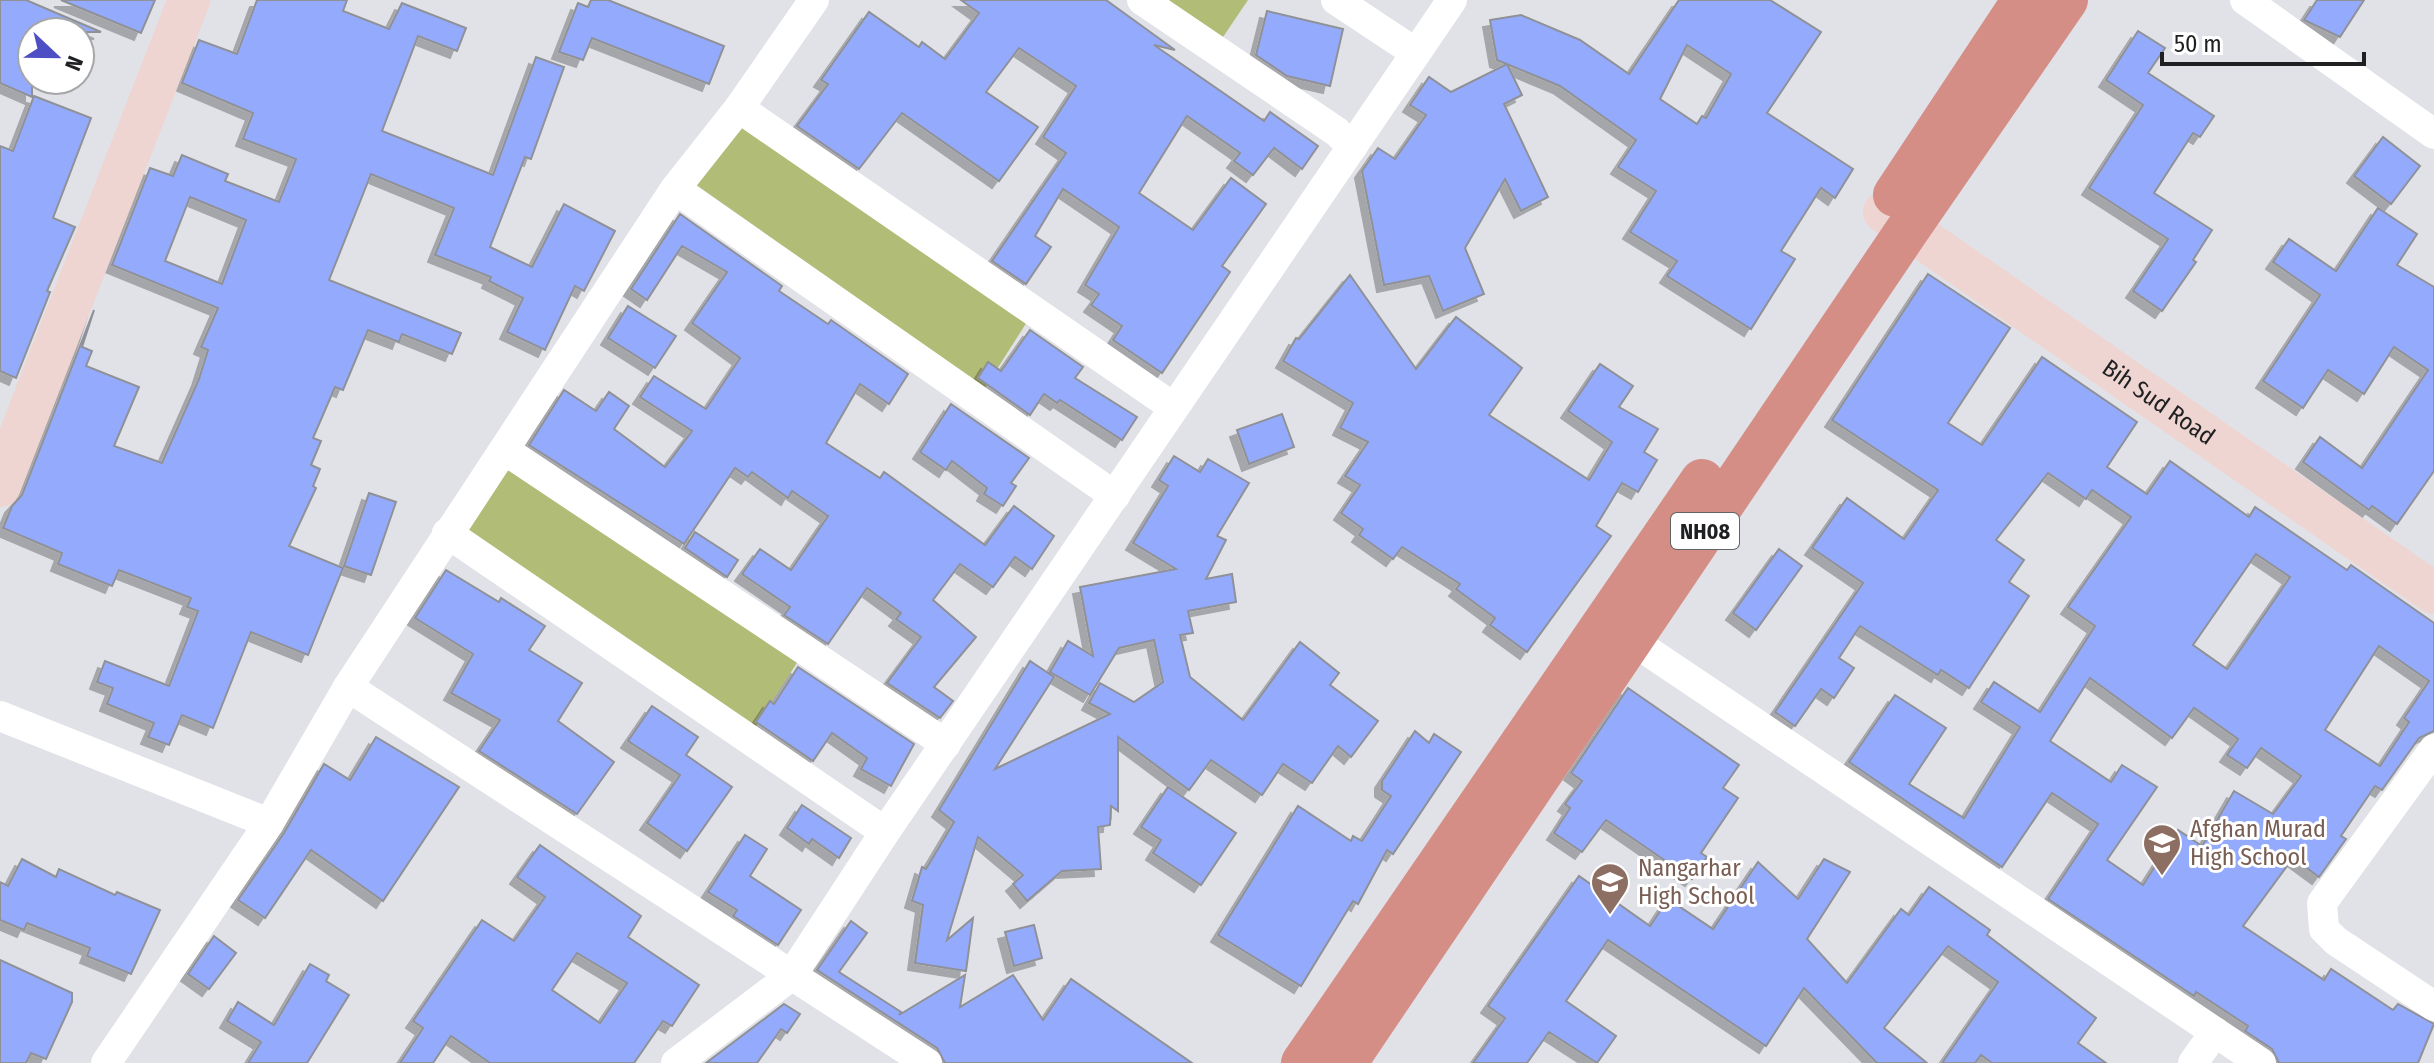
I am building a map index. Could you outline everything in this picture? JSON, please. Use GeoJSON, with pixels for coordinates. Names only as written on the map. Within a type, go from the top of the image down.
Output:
{"type":"FeatureCollection","features":[{"type":"Feature","properties":{"kind":"highway","name":"NH08"},"geometry":{"type":"LineString","coordinates":[[1896,220],[2024,0]]}},
{"type":"Feature","properties":{"kind":"highway","name":"NH08"},"geometry":{"type":"LineString","coordinates":[[1303,1063],[1618,630],[1896,220],[2066,0]]}},
{"type":"Feature","properties":{"kind":"highway","name":"NH08"},"geometry":{"type":"LineString","coordinates":[[1345,1063],[1618,630]]}},
{"type":"Feature","properties":{"kind":"main road"},"geometry":{"type":"LineString","coordinates":[[0,486],[189,0]]}},
{"type":"Feature","properties":{"kind":"main road","name":"Bih Sud Road"},"geometry":{"type":"LineString","coordinates":[[1896,220],[2434,593]]}},
{"type":"Feature","properties":{"kind":"street"},"geometry":{"type":"LineString","coordinates":[[106,1063],[269,823],[348,687],[447,533],[506,451],[675,189],[739,108],[814,0]]}},
{"type":"Feature","properties":{"kind":"street"},"geometry":{"type":"LineString","coordinates":[[1142,0],[1337,132],[1352,147]]}},
{"type":"Feature","properties":{"kind":"street"},"geometry":{"type":"LineString","coordinates":[[1336,0],[1416,53]]}},
{"type":"Feature","properties":{"kind":"street"},"geometry":{"type":"LineString","coordinates":[[676,1063],[791,976],[885,832],[1452,0]]}},
{"type":"Feature","properties":{"kind":"street"},"geometry":{"type":"LineString","coordinates":[[2245,0],[2434,134]]}},
{"type":"Feature","properties":{"kind":"street"},"geometry":{"type":"LineString","coordinates":[[739,108],[1173,407]]}},
{"type":"Feature","properties":{"kind":"street"},"geometry":{"type":"LineString","coordinates":[[675,189],[1115,496]]}},
{"type":"Feature","properties":{"kind":"street"},"geometry":{"type":"LineString","coordinates":[[506,451],[946,744]]}},
{"type":"Feature","properties":{"kind":"street"},"geometry":{"type":"LineString","coordinates":[[447,533],[885,832]]}},
{"type":"Feature","properties":{"kind":"street"},"geometry":{"type":"LineString","coordinates":[[1618,630],[2261,1063]]}},
{"type":"Feature","properties":{"kind":"street"},"geometry":{"type":"LineString","coordinates":[[348,687],[927,1063]]}},
{"type":"Feature","properties":{"kind":"street"},"geometry":{"type":"LineString","coordinates":[[0,716],[269,823]]}},
{"type":"Feature","properties":{"kind":"street"},"geometry":{"type":"LineString","coordinates":[[2434,749],[2322,903],[2324,929],[2336,941],[2434,1006]]}},
{"type":"Feature","properties":{"kind":"street"},"geometry":{"type":"LineString","coordinates":[[2193,1063],[2215,1032]]}},
{"type":"Feature","properties":{"kind":"green space"},"geometry":{"type":"Polygon","coordinates":[[[1163,0],[1248,0],[1221,40],[1163,0]]]}},
{"type":"Feature","properties":{"kind":"green space"},"geometry":{"type":"Polygon","coordinates":[[[742,116],[1032,314],[985,388],[695,184],[742,116]]]}},
{"type":"Feature","properties":{"kind":"green space"},"geometry":{"type":"Polygon","coordinates":[[[509,460],[800,658],[753,731],[458,534],[509,460]]]}},
{"type":"Feature","properties":{"kind":"building"},"geometry":{"type":"Polygon","coordinates":[[[0,0],[26,0],[64,16],[16,16],[16,90],[0,83],[0,0]]]}},
{"type":"Feature","properties":{"kind":"building"},"geometry":{"type":"Polygon","coordinates":[[[61,0],[155,0],[141,33],[61,0]]]}},
{"type":"Feature","properties":{"kind":"building"},"geometry":{"type":"Polygon","coordinates":[[[257,0],[347,0],[343,11],[389,29],[402,3],[466,28],[457,51],[418,36],[382,131],[493,175],[536,57],[564,67],[531,159],[525,157],[490,247],[532,267],[564,204],[615,231],[584,291],[575,286],[545,350],[507,332],[523,298],[489,281],[491,277],[435,255],[454,208],[371,174],[329,280],[461,333],[452,354],[402,334],[399,342],[368,330],[343,390],[335,387],[313,438],[321,441],[311,465],[320,469],[313,486],[316,488],[289,546],[343,568],[308,655],[251,632],[213,728],[182,715],[169,745],[148,737],[154,723],[107,704],[113,688],[97,682],[105,661],[169,686],[198,611],[187,607],[191,598],[119,570],[112,586],[58,564],[62,553],[3,528],[12,506],[22,495],[94,310],[82,347],[92,351],[86,366],[139,387],[114,446],[162,463],[199,379],[208,350],[201,347],[218,308],[112,265],[150,168],[173,176],[182,155],[228,174],[225,181],[279,202],[296,159],[243,139],[253,113],[182,83],[199,40],[237,54],[257,0]],[[190,197],[165,261],[222,284],[246,220],[190,197]]]}},
{"type":"Feature","properties":{"kind":"building"},"geometry":{"type":"Polygon","coordinates":[[[591,0],[608,0],[724,46],[709,84],[592,38],[583,60],[559,52],[578,3],[588,7],[591,0]]]}},
{"type":"Feature","properties":{"kind":"building"},"geometry":{"type":"Polygon","coordinates":[[[961,0],[1106,0],[1175,50],[1154,45],[1264,121],[1270,112],[1318,146],[1302,169],[1274,148],[1253,175],[1234,161],[1240,153],[1187,116],[1139,193],[1193,230],[1231,178],[1266,204],[1222,266],[1230,272],[1162,373],[1113,340],[1122,326],[1091,305],[1099,294],[1085,285],[1119,227],[1063,189],[1035,236],[1051,247],[1026,284],[992,261],[1066,153],[1043,137],[1076,86],[1019,48],[986,92],[1038,127],[999,181],[902,113],[859,169],[797,126],[828,84],[821,80],[869,12],[919,47],[922,42],[945,59],[979,13],[961,0]]]}},
{"type":"Feature","properties":{"kind":"building"},"geometry":{"type":"Polygon","coordinates":[[[1679,0],[1770,0],[1821,32],[1767,113],[1853,169],[1835,198],[1821,188],[1781,251],[1795,259],[1751,329],[1667,276],[1677,261],[1630,232],[1656,191],[1618,167],[1636,140],[1560,86],[1497,60],[1490,20],[1521,15],[1580,40],[1629,74],[1679,0]],[[1687,45],[1660,99],[1697,124],[1702,116],[1706,118],[1731,74],[1687,45]]]}},
{"type":"Feature","properties":{"kind":"building"},"geometry":{"type":"Polygon","coordinates":[[[2317,0],[2364,0],[2340,37],[2304,20],[2317,0]]]}},
{"type":"Feature","properties":{"kind":"building"},"geometry":{"type":"Polygon","coordinates":[[[1267,11],[1343,29],[1330,86],[1287,76],[1256,55],[1267,11]]]}},
{"type":"Feature","properties":{"kind":"building"},"geometry":{"type":"Polygon","coordinates":[[[2138,31],[2165,48],[2148,73],[2214,116],[2200,137],[2193,133],[2154,193],[2212,230],[2193,260],[2196,262],[2162,311],[2133,291],[2168,239],[2089,188],[2143,105],[2106,80],[2138,31]]]}},
{"type":"Feature","properties":{"kind":"building"},"geometry":{"type":"Polygon","coordinates":[[[1507,64],[1522,95],[1504,104],[1548,197],[1521,211],[1505,179],[1465,248],[1484,294],[1443,311],[1429,276],[1384,285],[1362,171],[1378,148],[1395,159],[1426,115],[1410,105],[1429,77],[1451,92],[1507,64]]]}},
{"type":"Feature","properties":{"kind":"building"},"geometry":{"type":"Polygon","coordinates":[[[34,96],[91,118],[53,218],[75,227],[47,291],[50,292],[16,378],[0,371],[0,146],[13,151],[34,96]]]}},
{"type":"Feature","properties":{"kind":"building"},"geometry":{"type":"Polygon","coordinates":[[[2383,137],[2420,166],[2391,204],[2354,176],[2383,137]]]}},
{"type":"Feature","properties":{"kind":"building"},"geometry":{"type":"Polygon","coordinates":[[[2378,208],[2417,234],[2397,265],[2434,287],[2434,471],[2397,524],[2372,506],[2369,510],[2303,462],[2320,437],[2362,468],[2428,370],[2394,347],[2364,394],[2328,370],[2303,408],[2263,381],[2320,295],[2273,262],[2289,239],[2336,271],[2378,208]]]}},
{"type":"Feature","properties":{"kind":"building"},"geometry":{"type":"Polygon","coordinates":[[[680,214],[782,286],[779,291],[828,324],[831,320],[908,374],[889,404],[860,384],[826,443],[880,478],[884,472],[985,545],[1014,506],[1054,536],[1032,569],[1015,557],[993,587],[960,564],[933,600],[976,637],[934,687],[953,701],[940,718],[887,683],[921,637],[896,619],[901,613],[867,588],[828,644],[784,615],[790,607],[742,574],[760,549],[791,570],[828,516],[792,491],[788,498],[752,472],[748,477],[735,468],[684,544],[529,445],[564,390],[596,411],[609,392],[629,406],[614,429],[665,467],[692,431],[640,397],[654,376],[706,409],[740,358],[692,323],[727,272],[682,246],[647,300],[631,289],[680,214]]]}},
{"type":"Feature","properties":{"kind":"building"},"geometry":{"type":"Polygon","coordinates":[[[1928,274],[2010,328],[1948,423],[1982,445],[2042,357],[2137,422],[2107,467],[2147,494],[2170,461],[2249,517],[2255,507],[2347,570],[2351,565],[2434,623],[2434,731],[2419,738],[2382,790],[2375,786],[2341,836],[2346,839],[2319,877],[2293,858],[2243,926],[2324,980],[2331,969],[2393,1010],[2398,1004],[2434,1024],[2418,1063],[2279,1063],[2272,1049],[2245,1031],[2248,1026],[2196,992],[2194,996],[2048,899],[2098,824],[2052,793],[2002,867],[1849,762],[1895,695],[1946,728],[1909,784],[1964,818],[2020,727],[1981,702],[1994,682],[2040,712],[2095,626],[2068,607],[2131,517],[2092,490],[2086,499],[2048,473],[1996,540],[2024,560],[2009,582],[2029,596],[1969,688],[1941,670],[1938,675],[1860,626],[1839,658],[1854,668],[1834,698],[1821,689],[1795,726],[1775,712],[1863,583],[1812,548],[1847,498],[1904,539],[1938,490],[1832,420],[1928,274]],[[2256,554],[2193,645],[2227,669],[2290,577],[2256,554]],[[2379,646],[2325,730],[2380,766],[2409,722],[2404,718],[2429,681],[2379,646]],[[2090,678],[2050,741],[2111,782],[2122,765],[2157,787],[2107,860],[2143,885],[2178,830],[2202,846],[2234,791],[2273,814],[2301,776],[2261,748],[2247,768],[2227,755],[2238,739],[2194,708],[2172,738],[2090,678]]]}},
{"type":"Feature","properties":{"kind":"building"},"geometry":{"type":"Polygon","coordinates":[[[1350,275],[1416,369],[1456,317],[1522,368],[1489,415],[1589,480],[1612,442],[1568,411],[1600,364],[1633,386],[1619,407],[1658,429],[1644,452],[1657,460],[1638,492],[1622,483],[1596,526],[1611,536],[1527,652],[1490,625],[1495,618],[1456,589],[1460,584],[1402,547],[1393,559],[1359,535],[1363,529],[1341,513],[1360,485],[1345,476],[1368,442],[1340,428],[1353,403],[1283,361],[1296,338],[1299,339],[1350,275]]]}},
{"type":"Feature","properties":{"kind":"building"},"geometry":{"type":"Polygon","coordinates":[[[628,306],[676,336],[655,368],[608,338],[628,306]]]}},
{"type":"Feature","properties":{"kind":"building"},"geometry":{"type":"Polygon","coordinates":[[[1030,330],[1083,367],[1075,378],[1137,417],[1122,440],[1060,400],[1057,403],[1044,394],[1030,415],[978,378],[988,362],[1001,371],[1030,330]]]}},
{"type":"Feature","properties":{"kind":"building"},"geometry":{"type":"Polygon","coordinates":[[[951,404],[1029,458],[1011,483],[1016,486],[1003,506],[984,494],[987,488],[952,461],[946,470],[920,452],[951,404]]]}},
{"type":"Feature","properties":{"kind":"building"},"geometry":{"type":"Polygon","coordinates":[[[1282,414],[1294,447],[1249,464],[1237,430],[1282,414]]]}},
{"type":"Feature","properties":{"kind":"building"},"geometry":{"type":"Polygon","coordinates":[[[1174,456],[1200,472],[1208,459],[1249,483],[1217,536],[1226,540],[1206,579],[1232,574],[1236,602],[1188,611],[1193,633],[1180,635],[1190,677],[1243,720],[1300,642],[1339,673],[1330,685],[1378,721],[1351,757],[1338,746],[1312,783],[1283,764],[1262,795],[1211,760],[1189,790],[1118,737],[1118,811],[1111,806],[1110,825],[1098,827],[1101,869],[1062,871],[1027,901],[1013,884],[1023,875],[978,837],[947,940],[973,918],[966,971],[915,963],[923,905],[912,901],[922,867],[926,869],[954,822],[939,810],[1030,661],[1054,677],[995,769],[1110,714],[1089,703],[1100,683],[1134,702],[1163,682],[1154,640],[1119,648],[1090,695],[1050,672],[1068,641],[1093,656],[1080,587],[1176,569],[1133,543],[1168,486],[1159,480],[1174,456]]]}},
{"type":"Feature","properties":{"kind":"building"},"geometry":{"type":"Polygon","coordinates":[[[369,493],[396,502],[371,575],[344,566],[369,493]]]}},
{"type":"Feature","properties":{"kind":"building"},"geometry":{"type":"Polygon","coordinates":[[[695,532],[738,560],[727,577],[685,548],[695,532]]]}},
{"type":"Feature","properties":{"kind":"building"},"geometry":{"type":"Polygon","coordinates":[[[1779,549],[1802,566],[1756,630],[1733,613],[1779,549]]]}},
{"type":"Feature","properties":{"kind":"building"},"geometry":{"type":"Polygon","coordinates":[[[446,570],[499,602],[501,598],[545,626],[529,650],[582,683],[558,721],[614,762],[577,814],[479,751],[500,720],[451,693],[473,654],[415,618],[446,570]]]}},
{"type":"Feature","properties":{"kind":"building"},"geometry":{"type":"Polygon","coordinates":[[[798,667],[914,744],[891,786],[861,769],[867,758],[832,733],[813,761],[756,722],[770,701],[774,704],[798,667]]]}},
{"type":"Feature","properties":{"kind":"building"},"geometry":{"type":"Polygon","coordinates":[[[1628,688],[1739,765],[1723,788],[1738,798],[1701,853],[1707,857],[1692,879],[1606,820],[1582,852],[1554,833],[1570,808],[1565,804],[1582,781],[1571,773],[1628,688]]]}},
{"type":"Feature","properties":{"kind":"building"},"geometry":{"type":"Polygon","coordinates":[[[652,706],[698,737],[686,755],[732,787],[687,851],[647,823],[680,775],[628,741],[652,706]]]}},
{"type":"Feature","properties":{"kind":"building"},"geometry":{"type":"Polygon","coordinates":[[[1415,731],[1429,743],[1434,734],[1461,752],[1393,854],[1387,850],[1358,904],[1353,901],[1301,986],[1218,935],[1298,806],[1351,841],[1353,836],[1362,841],[1391,796],[1382,790],[1382,781],[1415,731]]]}},
{"type":"Feature","properties":{"kind":"building"},"geometry":{"type":"Polygon","coordinates":[[[376,737],[459,787],[383,901],[311,850],[265,918],[238,900],[284,833],[324,764],[350,780],[376,737]]]}},
{"type":"Feature","properties":{"kind":"building"},"geometry":{"type":"Polygon","coordinates":[[[1168,787],[1236,833],[1201,885],[1153,853],[1161,840],[1141,827],[1168,787]]]}},
{"type":"Feature","properties":{"kind":"building"},"geometry":{"type":"Polygon","coordinates":[[[802,805],[851,838],[839,858],[812,839],[809,844],[787,828],[802,805]]]}},
{"type":"Feature","properties":{"kind":"building"},"geometry":{"type":"Polygon","coordinates":[[[745,835],[767,849],[750,876],[801,910],[778,945],[733,916],[737,910],[708,892],[745,835]]]}},
{"type":"Feature","properties":{"kind":"building"},"geometry":{"type":"Polygon","coordinates":[[[540,845],[641,916],[628,937],[699,985],[672,1026],[663,1021],[634,1063],[490,1063],[451,1036],[433,1063],[400,1063],[423,1028],[413,1021],[482,920],[514,941],[545,897],[517,877],[540,845]],[[577,953],[552,990],[600,1023],[627,983],[577,953]]]}},
{"type":"Feature","properties":{"kind":"building"},"geometry":{"type":"Polygon","coordinates":[[[22,859],[56,877],[59,869],[115,895],[117,892],[160,910],[131,974],[87,956],[90,948],[27,923],[24,930],[0,920],[0,882],[8,886],[22,859]]]}},
{"type":"Feature","properties":{"kind":"building"},"geometry":{"type":"Polygon","coordinates":[[[1824,859],[1850,872],[1807,939],[1847,983],[1901,909],[1909,915],[1929,887],[1990,930],[1987,935],[2096,1018],[2078,1043],[2106,1063],[1992,1063],[1981,1055],[1975,1063],[1942,1063],[1998,982],[1948,946],[1884,1028],[1927,1063],[1877,1063],[1804,988],[1766,1046],[1608,940],[1566,1001],[1616,1036],[1597,1063],[1549,1032],[1527,1063],[1473,1063],[1505,1018],[1488,1006],[1579,876],[1650,926],[1668,899],[1713,929],[1758,862],[1798,899],[1824,859]]]}},
{"type":"Feature","properties":{"kind":"building"},"geometry":{"type":"Polygon","coordinates":[[[851,921],[867,933],[839,972],[901,1012],[899,1015],[965,975],[960,1007],[1013,975],[1043,1020],[1071,979],[1192,1063],[945,1063],[937,1048],[817,970],[851,921]]]}},
{"type":"Feature","properties":{"kind":"building"},"geometry":{"type":"Polygon","coordinates":[[[1034,925],[1042,958],[1014,966],[1005,932],[1034,925]]]}},
{"type":"Feature","properties":{"kind":"building"},"geometry":{"type":"Polygon","coordinates":[[[214,936],[236,953],[209,989],[188,974],[214,936]]]}},
{"type":"Feature","properties":{"kind":"building"},"geometry":{"type":"Polygon","coordinates":[[[0,960],[72,993],[72,1002],[46,1059],[31,1053],[26,1063],[0,1063],[0,960]]]}},
{"type":"Feature","properties":{"kind":"building"},"geometry":{"type":"Polygon","coordinates":[[[310,964],[329,975],[326,981],[349,995],[307,1063],[248,1063],[261,1042],[227,1021],[238,1002],[274,1025],[310,964]]]}},
{"type":"Feature","properties":{"kind":"building"},"geometry":{"type":"Polygon","coordinates":[[[784,1004],[800,1014],[787,1033],[781,1029],[757,1063],[706,1063],[784,1004]]]}},
{"type":"Feature","properties":{"kind":"place","name":"Afghan Murad High School"},"geometry":{"type":"Point","coordinates":[2162,877]}},
{"type":"Feature","properties":{"kind":"place","name":"Nangarhar High School"},"geometry":{"type":"Point","coordinates":[1610,916]}}]}
